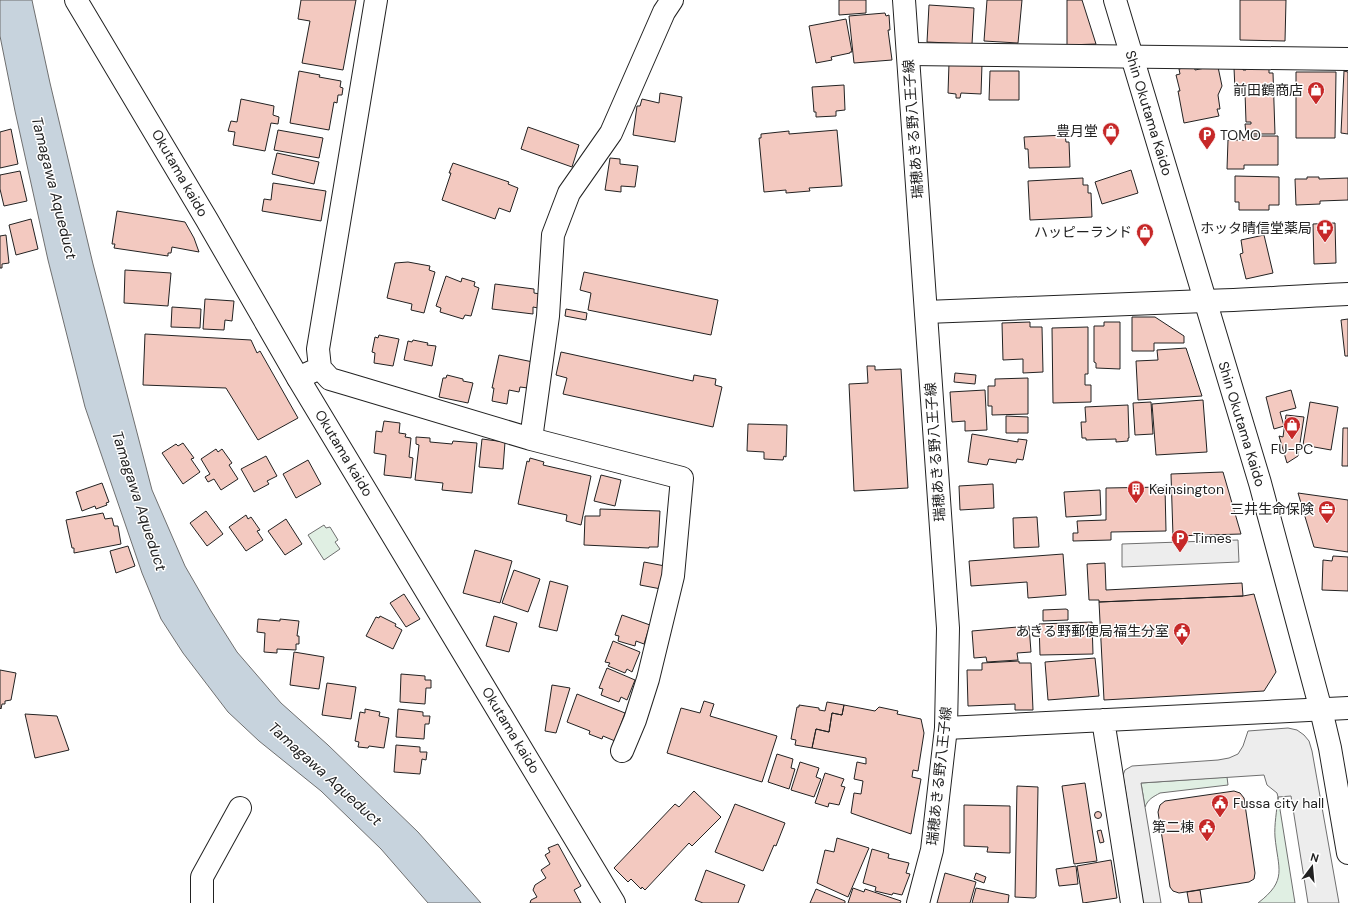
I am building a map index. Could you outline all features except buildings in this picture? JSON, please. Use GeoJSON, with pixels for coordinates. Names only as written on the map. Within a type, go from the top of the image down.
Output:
{"type":"FeatureCollection","features":[{"type":"Feature","properties":{"kind":"street","name":"Okutama kaido"},"geometry":{"type":"LineString","coordinates":[[76,0],[192,194],[298,378],[614,903]]}},
{"type":"Feature","properties":{"kind":"street"},"geometry":{"type":"LineString","coordinates":[[376,0],[318,349],[320,368],[330,379],[531,438],[682,478],[673,576],[648,678],[635,720],[622,751]]}},
{"type":"Feature","properties":{"kind":"street"},"geometry":{"type":"LineString","coordinates":[[531,438],[548,316],[553,234],[569,193],[611,133],[664,12],[672,0]]}},
{"type":"Feature","properties":{"kind":"street","name":"瑞穂あきる野八王子線"},"geometry":{"type":"LineString","coordinates":[[904,0],[948,628],[946,728],[932,850],[918,903]]}},
{"type":"Feature","properties":{"kind":"street","name":"Shin Okutama Kaido"},"geometry":{"type":"LineString","coordinates":[[1115,0],[1254,464],[1321,710],[1330,748],[1348,853]]}},
{"type":"Feature","properties":{"kind":"street"},"geometry":{"type":"LineString","coordinates":[[908,54],[1348,59]]}},
{"type":"Feature","properties":{"kind":"street"},"geometry":{"type":"LineString","coordinates":[[926,312],[1247,300],[1289,296],[1348,294]]}},
{"type":"Feature","properties":{"kind":"street"},"geometry":{"type":"LineString","coordinates":[[298,378],[320,368]]}},
{"type":"Feature","properties":{"kind":"street"},"geometry":{"type":"LineString","coordinates":[[946,728],[1348,708]]}},
{"type":"Feature","properties":{"kind":"street"},"geometry":{"type":"LineString","coordinates":[[1103,720],[1132,903]]}},
{"type":"Feature","properties":{"kind":"street"},"geometry":{"type":"LineString","coordinates":[[202,903],[202,877],[240,808]]}},
{"type":"Feature","properties":{"kind":"green space"},"geometry":{"type":"Polygon","coordinates":[[[324,525],[326,528],[330,527],[338,540],[335,542],[340,549],[324,560],[308,535],[324,525]]]}},
{"type":"Feature","properties":{"kind":"green space"},"geometry":{"type":"Polygon","coordinates":[[[1227,777],[1228,785],[1160,793],[1149,800],[1145,807],[1141,783],[1227,777]]]}},
{"type":"Feature","properties":{"kind":"green space"},"geometry":{"type":"Polygon","coordinates":[[[1278,797],[1295,903],[1258,903],[1274,887],[1279,873],[1275,837],[1278,797]]]}},
{"type":"Feature","properties":{"kind":"shaded area","name":"Times"},"geometry":{"type":"Polygon","coordinates":[[[1238,540],[1239,562],[1122,567],[1122,544],[1238,540]]]}},
{"type":"Feature","properties":{"kind":"shaded area"},"geometry":{"type":"Polygon","coordinates":[[[1288,728],[1297,730],[1304,735],[1309,741],[1312,751],[1339,903],[1308,903],[1291,796],[1278,797],[1277,793],[1267,785],[1264,775],[1141,783],[1161,903],[1143,903],[1123,775],[1125,770],[1132,766],[1229,758],[1238,754],[1243,746],[1248,731],[1288,728]]]}},
{"type":"Feature","properties":{"kind":"water","name":"Tamagawa Aqueduct"},"geometry":{"type":"Polygon","coordinates":[[[0,0],[32,0],[93,264],[152,490],[185,566],[237,652],[281,703],[328,745],[418,832],[481,903],[428,903],[381,849],[321,791],[259,741],[228,712],[183,653],[161,619],[142,573],[85,407],[48,260],[15,111],[0,36],[0,0]]]}},
{"type":"Feature","properties":{"kind":"place","name":"前田鶴商店"},"geometry":{"type":"Point","coordinates":[1316,105]}},
{"type":"Feature","properties":{"kind":"place","name":"豊月堂"},"geometry":{"type":"Point","coordinates":[1111,146]}},
{"type":"Feature","properties":{"kind":"place","name":"TOMO"},"geometry":{"type":"Point","coordinates":[1207,150]}},
{"type":"Feature","properties":{"kind":"place","name":"ホッタ晴信堂薬局"},"geometry":{"type":"Point","coordinates":[1325,243]}},
{"type":"Feature","properties":{"kind":"place","name":"ハッピーランド"},"geometry":{"type":"Point","coordinates":[1145,247]}},
{"type":"Feature","properties":{"kind":"place","name":"FU-PC"},"geometry":{"type":"Point","coordinates":[1292,440]}},
{"type":"Feature","properties":{"kind":"place","name":"Keinsington"},"geometry":{"type":"Point","coordinates":[1136,504]}},
{"type":"Feature","properties":{"kind":"place","name":"三井生命保険"},"geometry":{"type":"Point","coordinates":[1327,524]}},
{"type":"Feature","properties":{"kind":"place","name":"Times"},"geometry":{"type":"Point","coordinates":[1180,553]}},
{"type":"Feature","properties":{"kind":"place","name":"あきる野郵便局福生分室"},"geometry":{"type":"Point","coordinates":[1182,646]}},
{"type":"Feature","properties":{"kind":"place","name":"Fussa city hall"},"geometry":{"type":"Point","coordinates":[1220,818]}},
{"type":"Feature","properties":{"kind":"place","name":"第二棟"},"geometry":{"type":"Point","coordinates":[1207,842]}}]}
